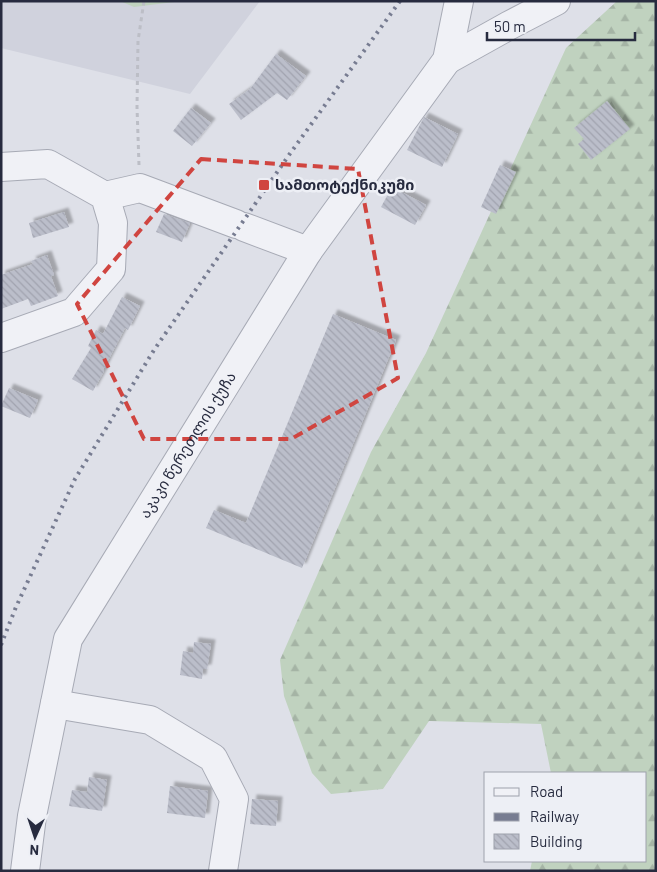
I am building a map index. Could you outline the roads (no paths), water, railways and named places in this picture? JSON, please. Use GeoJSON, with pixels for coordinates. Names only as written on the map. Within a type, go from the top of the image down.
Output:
{"type":"FeatureCollection","features":[{"type":"Feature","properties":{"kind":"street"},"geometry":{"type":"LineString","coordinates":[[447,60],[459,1]]}},
{"type":"Feature","properties":{"kind":"street"},"geometry":{"type":"LineString","coordinates":[[447,60],[556,1]]}},
{"type":"Feature","properties":{"kind":"street","name":"აკაკი წერეთლის ქუჩა"},"geometry":{"type":"LineString","coordinates":[[26,871],[32,816],[68,639],[308,251],[447,60]]}},
{"type":"Feature","properties":{"kind":"street"},"geometry":{"type":"LineString","coordinates":[[1,167],[48,164],[105,196],[140,188],[308,251]]}},
{"type":"Feature","properties":{"kind":"street"},"geometry":{"type":"LineString","coordinates":[[1,338],[74,312],[111,268],[113,223],[105,196]]}},
{"type":"Feature","properties":{"kind":"street"},"geometry":{"type":"LineString","coordinates":[[54,704],[150,720],[213,758],[234,799],[223,871]]}},
{"type":"Feature","properties":{"kind":"railway"},"geometry":{"type":"LineString","coordinates":[[1,645],[16,607],[75,479],[154,350],[289,155],[400,1]]}},
{"type":"Feature","properties":{"kind":"place","name":"სამთოტექნიკუმი"},"geometry":{"type":"Point","coordinates":[264,185]}}]}
